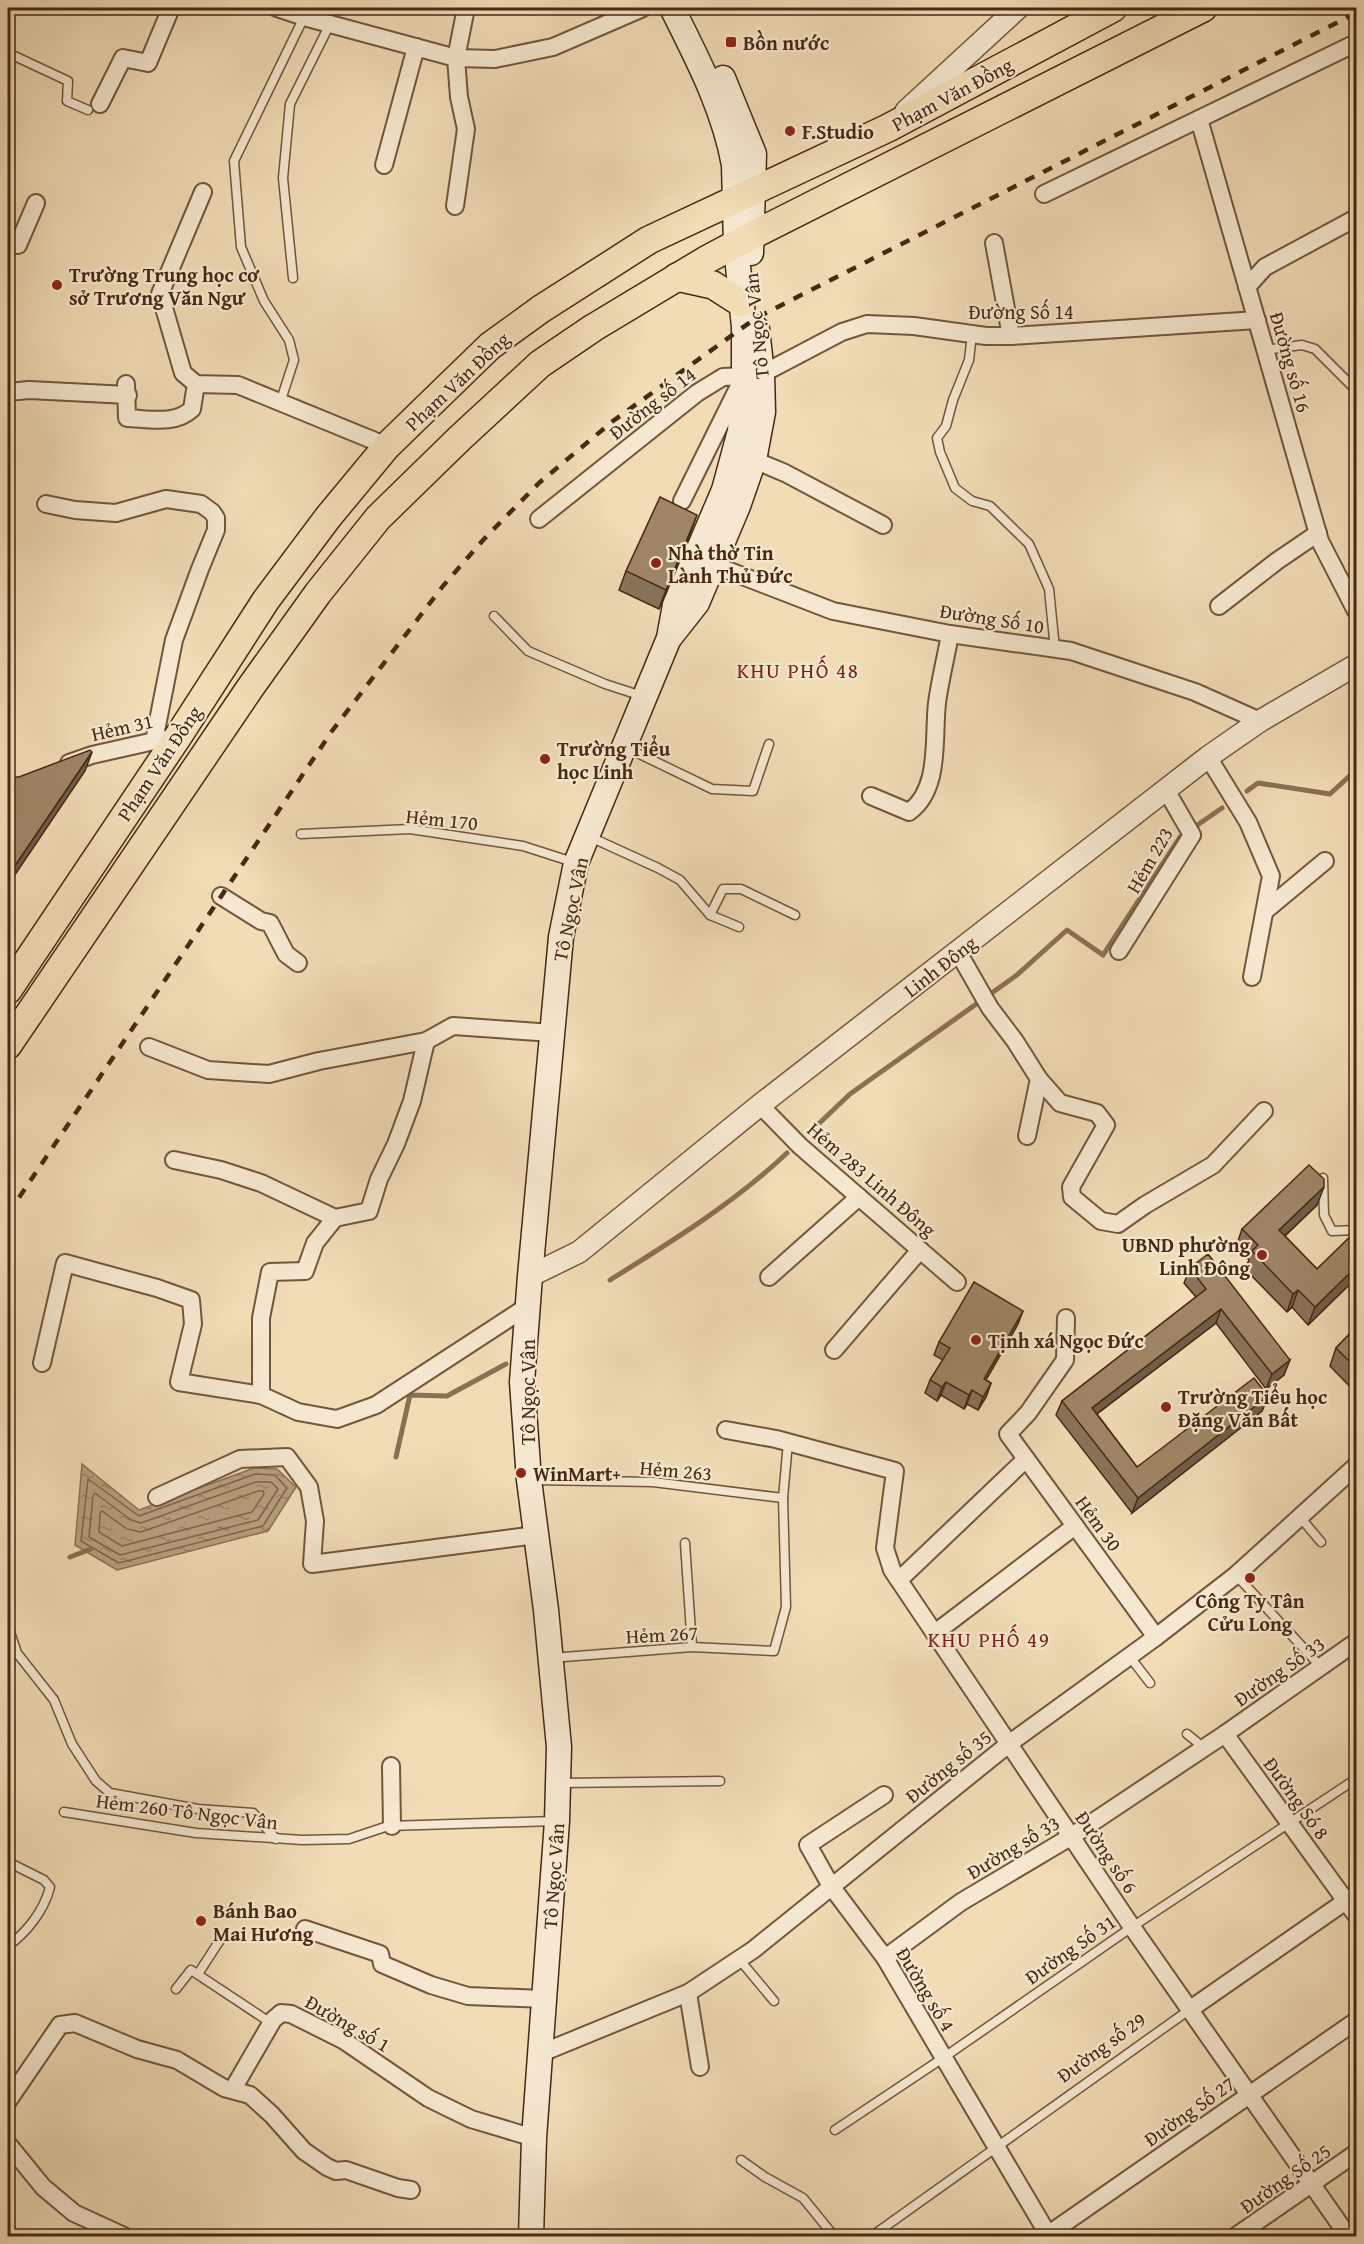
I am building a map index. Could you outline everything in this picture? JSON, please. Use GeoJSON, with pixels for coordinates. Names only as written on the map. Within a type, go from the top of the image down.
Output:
{"type":"FeatureCollection","features":[{"type":"Feature","properties":{"kind":"highway","name":"Phạm Văn Đồng"},"geometry":{"type":"LineString","coordinates":[[8,990],[166,738],[266,600],[329,516],[387,446],[490,346],[541,309],[649,240],[888,128],[1113,8]]}},
{"type":"Feature","properties":{"kind":"highway","name":"Phạm Văn Đồng"},"geometry":{"type":"LineString","coordinates":[[8,1045],[250,688],[318,593],[378,518],[540,364],[593,328],[677,277],[743,241],[1203,8]]}},
{"type":"Feature","properties":{"kind":"highway"},"geometry":{"type":"LineString","coordinates":[[677,277],[713,285],[741,303]]}},
{"type":"Feature","properties":{"kind":"main road","name":"Tô Ngọc Vân"},"geometry":{"type":"LineString","coordinates":[[672,8],[711,88],[744,195]]}},
{"type":"Feature","properties":{"kind":"main road","name":"Tô Ngọc Vân"},"geometry":{"type":"LineString","coordinates":[[669,638],[697,603],[714,565],[754,460],[763,412],[753,375],[741,303],[744,195],[754,154],[707,41],[689,8]]}},
{"type":"Feature","properties":{"kind":"main road","name":"Tô Ngọc Vân"},"geometry":{"type":"LineString","coordinates":[[531,2236],[538,2054],[557,1821],[559,1747],[551,1658],[529,1480],[522,1382],[561,937],[576,863],[669,638],[675,605],[727,480],[740,431],[753,375],[750,263],[743,241]]}},
{"type":"Feature","properties":{"kind":"street"},"geometry":{"type":"LineString","coordinates":[[94,107],[123,58],[148,63],[171,8]]}},
{"type":"Feature","properties":{"kind":"street"},"geometry":{"type":"LineString","coordinates":[[277,8],[456,58],[495,59],[552,47],[643,8]]}},
{"type":"Feature","properties":{"kind":"street"},"geometry":{"type":"LineString","coordinates":[[455,206],[466,129],[459,97],[456,58],[466,8]]}},
{"type":"Feature","properties":{"kind":"street"},"geometry":{"type":"LineString","coordinates":[[888,128],[993,31],[1012,10]]}},
{"type":"Feature","properties":{"kind":"street"},"geometry":{"type":"LineString","coordinates":[[993,31],[993,48],[1002,56],[1014,60]]}},
{"type":"Feature","properties":{"kind":"street"},"geometry":{"type":"LineString","coordinates":[[1044,194],[1356,43]]}},
{"type":"Feature","properties":{"kind":"street"},"geometry":{"type":"LineString","coordinates":[[384,165],[416,47]]}},
{"type":"Feature","properties":{"kind":"street","name":"Đường số 16"},"geometry":{"type":"LineString","coordinates":[[1199,119],[1318,533],[1356,611]]}},
{"type":"Feature","properties":{"kind":"street"},"geometry":{"type":"LineString","coordinates":[[203,192],[160,294],[183,373],[196,384],[238,385],[387,446]]}},
{"type":"Feature","properties":{"kind":"street"},"geometry":{"type":"LineString","coordinates":[[8,243],[18,245],[36,203]]}},
{"type":"Feature","properties":{"kind":"street"},"geometry":{"type":"LineString","coordinates":[[1247,287],[1265,267],[1356,218]]}},
{"type":"Feature","properties":{"kind":"street"},"geometry":{"type":"LineString","coordinates":[[994,243],[1011,336]]}},
{"type":"Feature","properties":{"kind":"street","name":"Đường Số 14"},"geometry":{"type":"LineString","coordinates":[[753,375],[832,337],[867,324],[914,326],[972,334],[1011,336],[1257,320]]}},
{"type":"Feature","properties":{"kind":"street"},"geometry":{"type":"LineString","coordinates":[[682,501],[753,375]]}},
{"type":"Feature","properties":{"kind":"street","name":"Đường số 14"},"geometry":{"type":"LineString","coordinates":[[539,519],[697,393],[723,377],[753,375]]}},
{"type":"Feature","properties":{"kind":"street"},"geometry":{"type":"LineString","coordinates":[[8,392],[127,389],[127,418],[157,420],[183,418],[192,409],[196,384]]}},
{"type":"Feature","properties":{"kind":"street"},"geometry":{"type":"LineString","coordinates":[[754,460],[785,473],[883,525]]}},
{"type":"Feature","properties":{"kind":"street"},"geometry":{"type":"LineString","coordinates":[[46,504],[75,510],[116,513],[166,500],[201,504],[216,518],[216,530],[174,640],[166,738]]}},
{"type":"Feature","properties":{"kind":"street"},"geometry":{"type":"LineString","coordinates":[[1219,606],[1318,533]]}},
{"type":"Feature","properties":{"kind":"street","name":"Đường Số 10"},"geometry":{"type":"LineString","coordinates":[[714,565],[833,610],[950,634],[1071,651],[1195,692],[1260,721]]}},
{"type":"Feature","properties":{"kind":"street"},"geometry":{"type":"LineString","coordinates":[[871,796],[909,812],[920,804],[934,765],[937,704],[950,634]]}},
{"type":"Feature","properties":{"kind":"street","name":"Linh Đông"},"geometry":{"type":"LineString","coordinates":[[530,1276],[579,1252],[760,1105],[1208,757],[1260,721],[1355,672]]}},
{"type":"Feature","properties":{"kind":"street","name":"Hẻm 31"},"geometry":{"type":"LineString","coordinates":[[50,770],[92,755],[166,738]]}},
{"type":"Feature","properties":{"kind":"street"},"geometry":{"type":"LineString","coordinates":[[1208,757],[1248,822],[1271,876],[1252,977]]}},
{"type":"Feature","properties":{"kind":"street","name":"Hẻm 223"},"geometry":{"type":"LineString","coordinates":[[1119,951],[1189,830],[1166,790]]}},
{"type":"Feature","properties":{"kind":"street"},"geometry":{"type":"LineString","coordinates":[[1266,910],[1325,861]]}},
{"type":"Feature","properties":{"kind":"street"},"geometry":{"type":"LineString","coordinates":[[221,896],[261,921],[270,923],[286,954],[297,963]]}},
{"type":"Feature","properties":{"kind":"street"},"geometry":{"type":"LineString","coordinates":[[958,952],[990,1008],[1015,1041],[1039,1079],[1060,1103],[1097,1113],[1106,1125],[1071,1187],[1072,1197],[1101,1221],[1118,1224],[1145,1204],[1213,1164],[1264,1111]]}},
{"type":"Feature","properties":{"kind":"street"},"geometry":{"type":"LineString","coordinates":[[149,1047],[208,1070],[269,1074],[319,1061],[426,1041],[453,1026],[552,1033]]}},
{"type":"Feature","properties":{"kind":"street"},"geometry":{"type":"LineString","coordinates":[[174,1160],[221,1170],[261,1183],[335,1218],[369,1211],[379,1179],[396,1144],[412,1101],[426,1041]]}},
{"type":"Feature","properties":{"kind":"street"},"geometry":{"type":"LineString","coordinates":[[1027,1136],[1039,1079]]}},
{"type":"Feature","properties":{"kind":"street","name":"Hẻm 283 Linh Đông"},"geometry":{"type":"LineString","coordinates":[[760,1105],[800,1146],[957,1282]]}},
{"type":"Feature","properties":{"kind":"street"},"geometry":{"type":"LineString","coordinates":[[769,1277],[859,1197]]}},
{"type":"Feature","properties":{"kind":"street"},"geometry":{"type":"LineString","coordinates":[[261,1395],[261,1318],[270,1272],[305,1271],[315,1243],[335,1218]]}},
{"type":"Feature","properties":{"kind":"street"},"geometry":{"type":"LineString","coordinates":[[834,1350],[920,1250]]}},
{"type":"Feature","properties":{"kind":"street"},"geometry":{"type":"LineString","coordinates":[[42,1363],[65,1263],[157,1288],[191,1300],[194,1324],[179,1382],[261,1395],[298,1412],[337,1419],[376,1405],[528,1306]]}},
{"type":"Feature","properties":{"kind":"street","name":"Hẻm 30"},"geometry":{"type":"LineString","coordinates":[[1066,1318],[1065,1360],[1028,1413],[1008,1434],[1156,1637]]}},
{"type":"Feature","properties":{"kind":"street"},"geometry":{"type":"LineString","coordinates":[[726,1430],[788,1442]]}},
{"type":"Feature","properties":{"kind":"street","name":"Đường số 6"},"geometry":{"type":"LineString","coordinates":[[788,1442],[895,1471],[885,1548],[892,1570],[1132,1927],[1348,2236]]}},
{"type":"Feature","properties":{"kind":"street"},"geometry":{"type":"LineString","coordinates":[[157,1497],[240,1459],[287,1457],[309,1487],[315,1521],[312,1564],[536,1535]]}},
{"type":"Feature","properties":{"kind":"street"},"geometry":{"type":"LineString","coordinates":[[899,1580],[1026,1459]]}},
{"type":"Feature","properties":{"kind":"street","name":"Đường số 35"},"geometry":{"type":"LineString","coordinates":[[538,2054],[688,1993],[740,1959],[1010,1743],[1156,1637],[1236,1575],[1356,1466]]}},
{"type":"Feature","properties":{"kind":"street"},"geometry":{"type":"LineString","coordinates":[[935,1633],[1075,1526]]}},
{"type":"Feature","properties":{"kind":"street","name":"Đường Số 33"},"geometry":{"type":"LineString","coordinates":[[1226,1734],[1356,1642]]}},
{"type":"Feature","properties":{"kind":"street","name":"Đường số 33"},"geometry":{"type":"LineString","coordinates":[[885,1958],[961,1902],[1072,1836],[1203,1747],[1226,1734]]}},
{"type":"Feature","properties":{"kind":"street","name":"Đường Só 8"},"geometry":{"type":"LineString","coordinates":[[1226,1734],[1290,1823],[1351,1897],[1356,1915]]}},
{"type":"Feature","properties":{"kind":"street"},"geometry":{"type":"LineString","coordinates":[[391,1766],[392,1826]]}},
{"type":"Feature","properties":{"kind":"street","name":"Đường số 4"},"geometry":{"type":"LineString","coordinates":[[885,1795],[808,1845],[831,1886],[885,1958],[1048,2236]]}},
{"type":"Feature","properties":{"kind":"street","name":"Đường số 29"},"geometry":{"type":"LineString","coordinates":[[1189,2010],[1351,1897]]}},
{"type":"Feature","properties":{"kind":"street"},"geometry":{"type":"LineString","coordinates":[[305,1929],[380,1954],[382,1964],[452,1992],[468,1996],[544,1999]]}},
{"type":"Feature","properties":{"kind":"street"},"geometry":{"type":"LineString","coordinates":[[688,1993],[700,2067]]}},
{"type":"Feature","properties":{"kind":"street","name":"Đường số 1"},"geometry":{"type":"LineString","coordinates":[[271,2023],[281,2013],[291,2014],[343,2040],[428,2098],[471,2119],[534,2138]]}},
{"type":"Feature","properties":{"kind":"street","name":"Đường Số 27"},"geometry":{"type":"LineString","coordinates":[[1048,2236],[1356,2021]]}},
{"type":"Feature","properties":{"kind":"street"},"geometry":{"type":"LineString","coordinates":[[9,2094],[37,2060],[60,2025],[75,2023],[137,2049],[177,2060],[224,2088],[250,2095],[272,2115],[304,2151],[327,2167],[336,2171],[346,2170],[398,2188],[411,2190]]}},
{"type":"Feature","properties":{"kind":"street"},"geometry":{"type":"LineString","coordinates":[[233,2089],[271,2023]]}},
{"type":"Feature","properties":{"kind":"street"},"geometry":{"type":"LineString","coordinates":[[8,2144],[43,2187],[74,2213],[124,2236]]}},
{"type":"Feature","properties":{"kind":"street","name":"Đường Số 25"},"geometry":{"type":"LineString","coordinates":[[1236,2236],[1356,2153]]}},
{"type":"Feature","properties":{"kind":"lane"},"geometry":{"type":"LineString","coordinates":[[280,403],[294,360],[289,340],[264,301],[241,247],[234,161],[304,17]]}},
{"type":"Feature","properties":{"kind":"lane"},"geometry":{"type":"LineString","coordinates":[[293,278],[283,178],[290,104],[330,23]]}},
{"type":"Feature","properties":{"kind":"lane"},"geometry":{"type":"LineString","coordinates":[[8,53],[68,81],[67,101],[94,107]]}},
{"type":"Feature","properties":{"kind":"lane"},"geometry":{"type":"LineString","coordinates":[[972,334],[969,360],[952,400],[946,426],[937,438],[940,452],[955,488],[972,501],[990,506],[1029,544],[1048,588],[1055,649]]}},
{"type":"Feature","properties":{"kind":"lane"},"geometry":{"type":"LineString","coordinates":[[1265,350],[1302,345],[1315,349],[1356,390]]}},
{"type":"Feature","properties":{"kind":"lane"},"geometry":{"type":"LineString","coordinates":[[494,616],[528,651],[604,684],[645,697]]}},
{"type":"Feature","properties":{"kind":"lane"},"geometry":{"type":"LineString","coordinates":[[625,747],[712,789],[753,791],[769,744]]}},
{"type":"Feature","properties":{"kind":"lane","name":"Hẻm 170"},"geometry":{"type":"LineString","coordinates":[[301,834],[410,830],[523,846],[576,863]]}},
{"type":"Feature","properties":{"kind":"lane"},"geometry":{"type":"LineString","coordinates":[[588,836],[680,880],[710,915],[739,927]]}},
{"type":"Feature","properties":{"kind":"lane"},"geometry":{"type":"LineString","coordinates":[[710,915],[723,889],[741,889],[795,915]]}},
{"type":"Feature","properties":{"kind":"lane"},"geometry":{"type":"LineString","coordinates":[[1323,1178],[1324,1215],[1332,1231],[1356,1230]]}},
{"type":"Feature","properties":{"kind":"lane"},"geometry":{"type":"LineString","coordinates":[[783,1498],[788,1442]]}},
{"type":"Feature","properties":{"kind":"lane","name":"Hẻm 263"},"geometry":{"type":"LineString","coordinates":[[529,1480],[653,1482],[783,1498]]}},
{"type":"Feature","properties":{"kind":"lane","name":"Hẻm 267"},"geometry":{"type":"LineString","coordinates":[[551,1658],[692,1647],[774,1651],[786,1607],[783,1498]]}},
{"type":"Feature","properties":{"kind":"lane"},"geometry":{"type":"LineString","coordinates":[[1300,1517],[1321,1542]]}},
{"type":"Feature","properties":{"kind":"lane"},"geometry":{"type":"LineString","coordinates":[[685,1543],[692,1647]]}},
{"type":"Feature","properties":{"kind":"lane"},"geometry":{"type":"LineString","coordinates":[[1236,1575],[1322,1668]]}},
{"type":"Feature","properties":{"kind":"lane"},"geometry":{"type":"LineString","coordinates":[[8,1626],[17,1653],[54,1700],[72,1744],[96,1781],[110,1793],[198,1809],[253,1813],[276,1839]]}},
{"type":"Feature","properties":{"kind":"lane"},"geometry":{"type":"LineString","coordinates":[[1130,1656],[1150,1683]]}},
{"type":"Feature","properties":{"kind":"lane"},"geometry":{"type":"LineString","coordinates":[[1187,1734],[1203,1747]]}},
{"type":"Feature","properties":{"kind":"lane","name":"Đường Số 31"},"geometry":{"type":"LineString","coordinates":[[835,2130],[1132,1927],[1356,1779]]}},
{"type":"Feature","properties":{"kind":"lane"},"geometry":{"type":"LineString","coordinates":[[558,1783],[720,1781]]}},
{"type":"Feature","properties":{"kind":"lane","name":"Hẻm 260 Tô Ngọc Vân"},"geometry":{"type":"LineString","coordinates":[[64,1812],[196,1833],[276,1839],[349,1839],[392,1826],[557,1821]]}},
{"type":"Feature","properties":{"kind":"lane"},"geometry":{"type":"LineString","coordinates":[[8,1862],[44,1880],[50,1887],[47,1901],[23,1935],[8,1946]]}},
{"type":"Feature","properties":{"kind":"lane"},"geometry":{"type":"LineString","coordinates":[[198,1974],[220,1940]]}},
{"type":"Feature","properties":{"kind":"lane"},"geometry":{"type":"LineString","coordinates":[[740,1959],[774,2001]]}},
{"type":"Feature","properties":{"kind":"lane"},"geometry":{"type":"LineString","coordinates":[[176,1989],[191,1970],[271,2023]]}},
{"type":"Feature","properties":{"kind":"lane","name":"Đường số 29"},"geometry":{"type":"LineString","coordinates":[[872,2236],[1189,2010]]}},
{"type":"Feature","properties":{"kind":"lane"},"geometry":{"type":"LineString","coordinates":[[741,2160],[765,2177],[803,2198],[834,2236]]}},
{"type":"Feature","properties":{"kind":"water"},"geometry":{"type":"Polygon","coordinates":[[[82,1464],[139,1510],[254,1468],[277,1469],[296,1487],[268,1531],[117,1570],[75,1545],[82,1464]]]}},
{"type":"Feature","properties":{"kind":"building","name":"Nhà thờ Tin Lành Thủ Đức"},"geometry":{"type":"Polygon","coordinates":[[[660,497],[697,515],[666,590],[626,571],[660,497]]]}},
{"type":"Feature","properties":{"kind":"building"},"geometry":{"type":"Polygon","coordinates":[[[90,750],[92,752],[8,876],[8,773],[13,777],[19,777],[90,750]]]}},
{"type":"Feature","properties":{"kind":"building"},"geometry":{"type":"Polygon","coordinates":[[[1309,1165],[1324,1179],[1324,1187],[1279,1230],[1317,1269],[1356,1231],[1356,1267],[1315,1307],[1298,1290],[1293,1294],[1252,1251],[1258,1245],[1242,1229],[1309,1165]]]}},
{"type":"Feature","properties":{"kind":"building"},"geometry":{"type":"Polygon","coordinates":[[[1208,1254],[1290,1360],[1272,1374],[1221,1309],[1092,1408],[1137,1467],[1254,1378],[1268,1396],[1138,1498],[1062,1401],[1206,1289],[1190,1268],[1208,1254]]]}},
{"type":"Feature","properties":{"kind":"building","name":"Tịnh xá Ngọc Đức"},"geometry":{"type":"Polygon","coordinates":[[[974,1282],[1023,1311],[984,1379],[991,1383],[983,1397],[972,1390],[969,1395],[946,1382],[942,1387],[930,1380],[950,1348],[939,1342],[974,1282]]]}},
{"type":"Feature","properties":{"kind":"building"},"geometry":{"type":"Polygon","coordinates":[[[1356,1327],[1356,1368],[1336,1348],[1356,1327]]]}},
{"type":"Feature","properties":{"kind":"waterway"},"geometry":{"type":"LineString","coordinates":[[1247,791],[1258,783],[1330,794],[1356,770]]}},
{"type":"Feature","properties":{"kind":"waterway"},"geometry":{"type":"LineString","coordinates":[[809,1133],[850,1094],[1017,975],[1067,930],[1103,955],[1180,837],[1222,808]]}},
{"type":"Feature","properties":{"kind":"waterway"},"geometry":{"type":"LineString","coordinates":[[610,1280],[724,1205],[787,1153]]}},
{"type":"Feature","properties":{"kind":"waterway"},"geometry":{"type":"LineString","coordinates":[[396,1457],[410,1395],[447,1396],[506,1364]]}},
{"type":"Feature","properties":{"kind":"waterway"},"geometry":{"type":"LineString","coordinates":[[70,1557],[91,1549]]}},
{"type":"Feature","properties":{"kind":"railway"},"geometry":{"type":"LineString","coordinates":[[8,1214],[332,731],[443,586],[484,539],[539,483],[613,421],[756,318],[1356,13]]}},
{"type":"Feature","properties":{"kind":"place","name":"Bồn nước"},"geometry":{"type":"Point","coordinates":[731,42]}},
{"type":"Feature","properties":{"kind":"place","name":"F.Studio"},"geometry":{"type":"Point","coordinates":[790,131]}},
{"type":"Feature","properties":{"kind":"place","name":"Trường Trung học cơ sở Trương Văn Ngư"},"geometry":{"type":"Point","coordinates":[57,285]}},
{"type":"Feature","properties":{"kind":"place","name":"Nhà thờ Tin Lành Thủ Đức"},"geometry":{"type":"Point","coordinates":[656,563]}},
{"type":"Feature","properties":{"kind":"place","name":"Trường Tiểu học Linh"},"geometry":{"type":"Point","coordinates":[545,759]}},
{"type":"Feature","properties":{"kind":"place","name":"UBND phường Linh Đông"},"geometry":{"type":"Point","coordinates":[1262,1255]}},
{"type":"Feature","properties":{"kind":"place","name":"Tịnh xá Ngọc Đức"},"geometry":{"type":"Point","coordinates":[976,1340]}},
{"type":"Feature","properties":{"kind":"place","name":"Trường Tiểu học Đặng Văn Bất"},"geometry":{"type":"Point","coordinates":[1166,1407]}},
{"type":"Feature","properties":{"kind":"place","name":"WinMart+"},"geometry":{"type":"Point","coordinates":[521,1473]}},
{"type":"Feature","properties":{"kind":"place","name":"Công Ty Tân Cửu Long"},"geometry":{"type":"Point","coordinates":[1250,1578]}},
{"type":"Feature","properties":{"kind":"place","name":"Bánh Bao Mai Hương"},"geometry":{"type":"Point","coordinates":[201,1921]}},
{"type":"Feature","properties":{"kind":"district","name":"KHU PHỐ 48"},"geometry":{"type":"Point","coordinates":[798,670]}},
{"type":"Feature","properties":{"kind":"district","name":"KHU PHỐ 49"},"geometry":{"type":"Point","coordinates":[989,1639]}}]}
